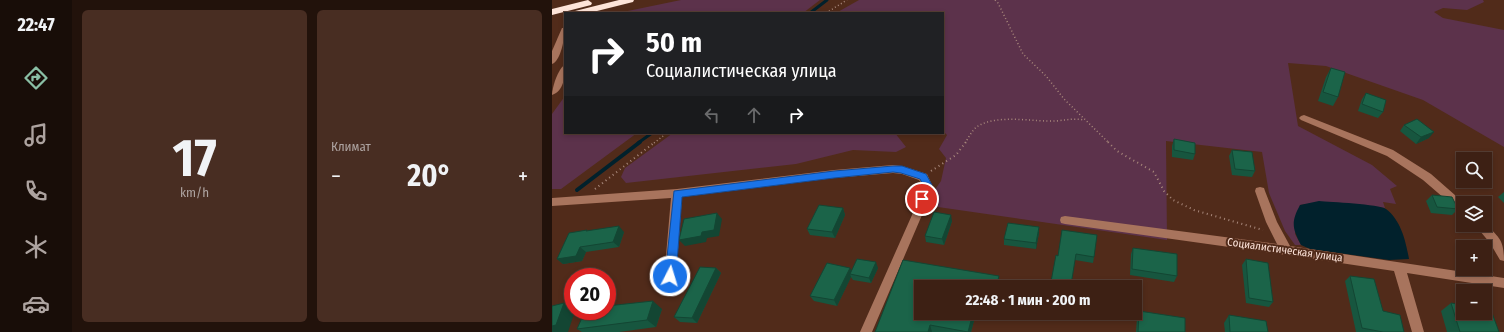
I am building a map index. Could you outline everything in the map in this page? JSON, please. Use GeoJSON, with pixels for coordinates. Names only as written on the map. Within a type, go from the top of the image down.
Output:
{"type":"FeatureCollection","features":[{"type":"Feature","properties":{"kind":"highway"},"geometry":{"type":"LineString","coordinates":[[576,12],[601,0]]}},
{"type":"Feature","properties":{"kind":"highway"},"geometry":{"type":"LineString","coordinates":[[552,12],[630,0]]}},
{"type":"Feature","properties":{"kind":"highway"},"geometry":{"type":"LineString","coordinates":[[552,20],[564,16]]}},
{"type":"Feature","properties":{"kind":"street"},"geometry":{"type":"LineString","coordinates":[[552,60],[564,32]]}},
{"type":"Feature","properties":{"kind":"street"},"geometry":{"type":"LineString","coordinates":[[552,92],[560,81],[564,71]]}},
{"type":"Feature","properties":{"kind":"street"},"geometry":{"type":"LineString","coordinates":[[1304,118],[1390,153],[1427,177],[1456,202]]}},
{"type":"Feature","properties":{"kind":"street"},"geometry":{"type":"LineString","coordinates":[[552,202],[678,194],[834,174],[893,169],[902,170],[923,177],[927,185],[917,215],[866,332]]}},
{"type":"Feature","properties":{"kind":"street"},"geometry":{"type":"LineString","coordinates":[[1260,191],[1277,236],[1287,250]]}},
{"type":"Feature","properties":{"kind":"street"},"geometry":{"type":"LineString","coordinates":[[669,290],[678,194]]}},
{"type":"Feature","properties":{"kind":"street","name":"Социалистическая улица"},"geometry":{"type":"LineString","coordinates":[[1065,220],[1287,250],[1504,283]]}},
{"type":"Feature","properties":{"kind":"street"},"geometry":{"type":"LineString","coordinates":[[1487,232],[1494,240],[1504,256]]}},
{"type":"Feature","properties":{"kind":"street"},"geometry":{"type":"LineString","coordinates":[[1399,267],[1418,332]]}},
{"type":"Feature","properties":{"kind":"path"},"geometry":{"type":"LineString","coordinates":[[828,12],[847,0]]}},
{"type":"Feature","properties":{"kind":"path"},"geometry":{"type":"LineString","coordinates":[[995,0],[998,3],[1023,54],[1046,76],[1064,99],[1118,152],[1154,172],[1161,187],[1173,200],[1194,210],[1258,228],[1277,236]]}},
{"type":"Feature","properties":{"kind":"path"},"geometry":{"type":"LineString","coordinates":[[923,177],[947,162],[960,151],[969,136],[978,126],[985,123],[1027,119],[1058,121],[1078,118],[1085,120]]}},
{"type":"Feature","properties":{"kind":"path"},"geometry":{"type":"LineString","coordinates":[[582,200],[614,173],[666,134]]}},
{"type":"Feature","properties":{"kind":"shaded area"},"geometry":{"type":"Polygon","coordinates":[[[681,0],[820,0],[804,12],[623,12],[681,0]]]}},
{"type":"Feature","properties":{"kind":"shaded area"},"geometry":{"type":"Polygon","coordinates":[[[859,0],[1483,0],[1484,2],[1467,10],[1443,8],[1434,12],[1443,18],[1504,30],[1504,147],[1423,100],[1326,66],[1288,63],[1298,126],[1372,165],[1397,186],[1390,189],[1396,204],[1383,202],[1385,208],[1332,203],[1300,205],[1295,234],[1301,245],[1295,245],[1285,231],[1269,193],[1262,152],[1166,141],[1167,240],[924,205],[941,181],[946,158],[939,149],[947,135],[944,132],[944,12],[838,12],[859,0]]]}},
{"type":"Feature","properties":{"kind":"shaded area"},"geometry":{"type":"Polygon","coordinates":[[[564,97],[564,134],[636,134],[561,189],[552,189],[552,114],[564,97]]]}},
{"type":"Feature","properties":{"kind":"shaded area"},"geometry":{"type":"Polygon","coordinates":[[[672,134],[896,134],[906,147],[896,152],[853,150],[796,164],[626,183],[621,177],[625,168],[672,134]]]}},
{"type":"Feature","properties":{"kind":"water"},"geometry":{"type":"Polygon","coordinates":[[[1319,201],[1382,207],[1386,209],[1396,219],[1399,225],[1409,259],[1389,260],[1310,249],[1301,245],[1294,229],[1294,221],[1297,211],[1300,205],[1319,201]]]}},
{"type":"Feature","properties":{"kind":"building"},"geometry":{"type":"Polygon","coordinates":[[[1331,68],[1345,72],[1338,97],[1323,92],[1331,68]]]}},
{"type":"Feature","properties":{"kind":"building"},"geometry":{"type":"Polygon","coordinates":[[[1366,93],[1386,100],[1383,112],[1362,104],[1366,93]]]}},
{"type":"Feature","properties":{"kind":"building"},"geometry":{"type":"Polygon","coordinates":[[[1417,119],[1434,132],[1421,137],[1404,125],[1417,119]]]}},
{"type":"Feature","properties":{"kind":"building"},"geometry":{"type":"Polygon","coordinates":[[[1174,139],[1195,143],[1195,154],[1174,150],[1174,139]]]}},
{"type":"Feature","properties":{"kind":"building"},"geometry":{"type":"Polygon","coordinates":[[[1232,150],[1252,152],[1255,171],[1235,169],[1232,150]]]}},
{"type":"Feature","properties":{"kind":"building"},"geometry":{"type":"Polygon","coordinates":[[[1432,195],[1452,197],[1456,205],[1456,209],[1437,207],[1432,195]]]}},
{"type":"Feature","properties":{"kind":"building"},"geometry":{"type":"Polygon","coordinates":[[[819,205],[843,208],[832,232],[807,229],[819,205]]]}},
{"type":"Feature","properties":{"kind":"building"},"geometry":{"type":"Polygon","coordinates":[[[934,212],[951,215],[942,239],[925,236],[934,212]]]}},
{"type":"Feature","properties":{"kind":"building"},"geometry":{"type":"Polygon","coordinates":[[[717,213],[714,230],[702,232],[701,236],[679,240],[684,219],[717,213]]]}},
{"type":"Feature","properties":{"kind":"building"},"geometry":{"type":"Polygon","coordinates":[[[1008,223],[1039,227],[1036,243],[1004,239],[1008,223]]]}},
{"type":"Feature","properties":{"kind":"building"},"geometry":{"type":"Polygon","coordinates":[[[619,226],[613,242],[580,247],[576,256],[557,259],[569,233],[619,226]]]}},
{"type":"Feature","properties":{"kind":"building"},"geometry":{"type":"Polygon","coordinates":[[[1062,230],[1097,235],[1094,257],[1076,254],[1072,280],[1051,280],[1056,255],[1058,256],[1062,230]]]}},
{"type":"Feature","properties":{"kind":"building"},"geometry":{"type":"Polygon","coordinates":[[[1133,248],[1177,254],[1177,276],[1132,269],[1133,248]]]}},
{"type":"Feature","properties":{"kind":"building"},"geometry":{"type":"Polygon","coordinates":[[[857,259],[876,262],[869,278],[850,274],[857,259]]]}},
{"type":"Feature","properties":{"kind":"building"},"geometry":{"type":"Polygon","coordinates":[[[1246,259],[1268,263],[1273,302],[1249,298],[1246,259]]]}},
{"type":"Feature","properties":{"kind":"building"},"geometry":{"type":"Polygon","coordinates":[[[903,260],[999,276],[998,280],[914,280],[914,320],[971,320],[968,332],[930,325],[928,332],[875,332],[903,260]]]}},
{"type":"Feature","properties":{"kind":"building"},"geometry":{"type":"Polygon","coordinates":[[[827,263],[850,268],[834,300],[810,296],[827,263]]]}},
{"type":"Feature","properties":{"kind":"building"},"geometry":{"type":"Polygon","coordinates":[[[700,267],[716,268],[692,318],[674,317],[700,267]]]}},
{"type":"Feature","properties":{"kind":"building"},"geometry":{"type":"Polygon","coordinates":[[[1350,276],[1374,279],[1383,311],[1400,315],[1404,332],[1383,332],[1362,328],[1350,276]]]}},
{"type":"Feature","properties":{"kind":"building"},"geometry":{"type":"Polygon","coordinates":[[[653,301],[647,320],[577,329],[581,320],[616,320],[616,305],[653,301]]]}},
{"type":"Feature","properties":{"kind":"building"},"geometry":{"type":"Polygon","coordinates":[[[564,303],[556,325],[552,326],[552,306],[564,303]]]}},
{"type":"Feature","properties":{"kind":"building"},"geometry":{"type":"Polygon","coordinates":[[[1451,303],[1456,304],[1456,319],[1451,303]]]}},
{"type":"Feature","properties":{"kind":"building"},"geometry":{"type":"Polygon","coordinates":[[[1142,311],[1185,318],[1185,332],[1138,332],[1139,320],[1142,320],[1142,311]]]}},
{"type":"Feature","properties":{"kind":"building"},"geometry":{"type":"Polygon","coordinates":[[[1492,313],[1499,332],[1460,332],[1456,320],[1492,320],[1492,313]]]}},
{"type":"Feature","properties":{"kind":"building"},"geometry":{"type":"Polygon","coordinates":[[[1229,315],[1266,321],[1268,332],[1230,332],[1229,315]]]}},
{"type":"Feature","properties":{"kind":"waterway"},"geometry":{"type":"LineString","coordinates":[[811,12],[827,0]]}},
{"type":"Feature","properties":{"kind":"waterway"},"geometry":{"type":"LineString","coordinates":[[638,143],[651,134]]}},
{"type":"Feature","properties":{"kind":"waterway"},"geometry":{"type":"LineString","coordinates":[[577,190],[640,142]]}},
{"type":"Feature","properties":{"kind":"route"},"geometry":{"type":"LineString","coordinates":[[670,276],[678,194],[834,174],[893,169],[914,173],[923,177],[927,185],[922,199]]}}]}
